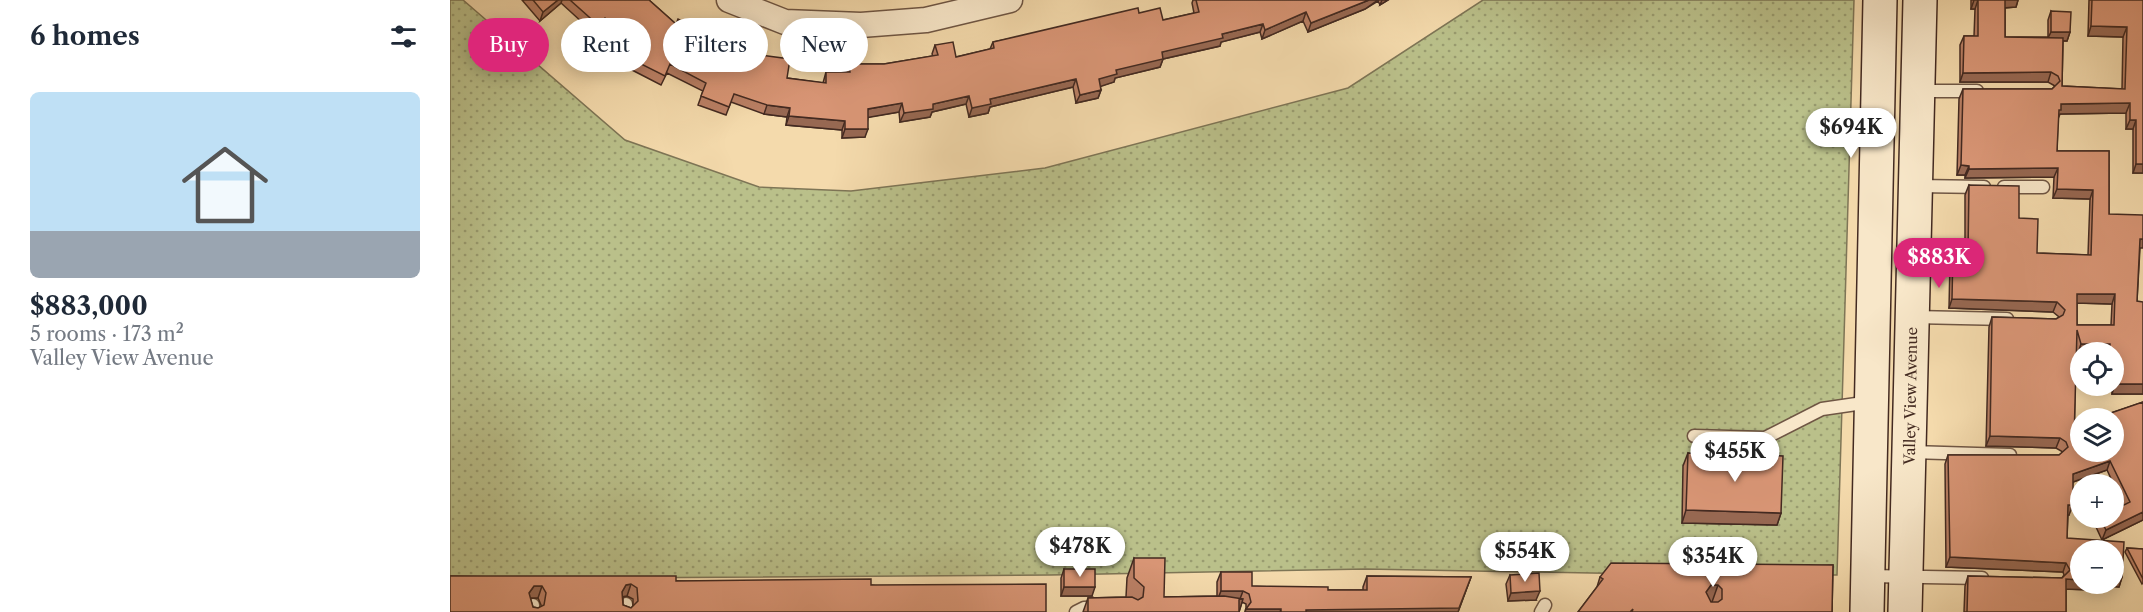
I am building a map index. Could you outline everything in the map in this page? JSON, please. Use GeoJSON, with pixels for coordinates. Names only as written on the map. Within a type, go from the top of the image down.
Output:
{"type":"FeatureCollection","features":[{"type":"Feature","properties":{"kind":"main road"},"geometry":{"type":"LineString","coordinates":[[1867,612],[1880,0]]}},
{"type":"Feature","properties":{"kind":"main road","name":"Valley View Avenue"},"geometry":{"type":"LineString","coordinates":[[1905,612],[1920,0]]}},
{"type":"Feature","properties":{"kind":"street"},"geometry":{"type":"LineString","coordinates":[[729,0],[785,22],[861,26],[926,20],[1010,0]]}},
{"type":"Feature","properties":{"kind":"lane"},"geometry":{"type":"LineString","coordinates":[[1918,92],[1994,91]]}},
{"type":"Feature","properties":{"kind":"lane"},"geometry":{"type":"LineString","coordinates":[[1916,186],[2043,187]]}},
{"type":"Feature","properties":{"kind":"lane"},"geometry":{"type":"LineString","coordinates":[[1913,317],[2018,320]]}},
{"type":"Feature","properties":{"kind":"lane"},"geometry":{"type":"LineString","coordinates":[[1694,436],[1765,438],[1822,409],[1871,402]]}},
{"type":"Feature","properties":{"kind":"lane"},"geometry":{"type":"LineString","coordinates":[[1909,452],[2022,456]]}},
{"type":"Feature","properties":{"kind":"lane"},"geometry":{"type":"LineString","coordinates":[[1868,576],[2000,578]]}},
{"type":"Feature","properties":{"kind":"lane"},"geometry":{"type":"LineString","coordinates":[[1076,612],[1084,608],[1125,606],[1130,612]]}},
{"type":"Feature","properties":{"kind":"green space"},"geometry":{"type":"Polygon","coordinates":[[[450,0],[463,0],[484,18],[468,18],[468,72],[546,72],[625,140],[759,187],[851,191],[1045,168],[1348,88],[1483,0],[1854,0],[1837,575],[1366,569],[1050,575],[450,579],[450,0]]]}},
{"type":"Feature","properties":{"kind":"building"},"geometry":{"type":"Polygon","coordinates":[[[533,0],[558,0],[543,12],[533,0]]]}},
{"type":"Feature","properties":{"kind":"building"},"geometry":{"type":"Polygon","coordinates":[[[570,0],[649,0],[669,18],[663,18],[663,72],[667,72],[665,76],[651,69],[651,18],[590,18],[570,0]]]}},
{"type":"Feature","properties":{"kind":"building"},"geometry":{"type":"Polygon","coordinates":[[[1196,0],[1369,0],[1311,23],[1306,12],[1265,30],[1263,24],[1222,34],[1223,38],[1162,52],[1163,59],[1116,70],[1117,74],[1099,79],[1101,90],[1080,95],[1076,79],[990,99],[991,104],[972,108],[969,96],[933,104],[933,109],[904,113],[902,103],[868,109],[868,129],[845,129],[845,121],[789,116],[790,108],[767,105],[734,94],[729,107],[701,96],[706,83],[685,72],[768,72],[768,56],[780,58],[780,72],[788,72],[787,78],[826,83],[826,72],[868,72],[868,64],[884,64],[938,55],[935,45],[953,42],[956,57],[994,48],[993,42],[1138,8],[1139,13],[1160,8],[1163,20],[1199,12],[1196,0]]]}},
{"type":"Feature","properties":{"kind":"building"},"geometry":{"type":"Polygon","coordinates":[[[1978,0],[2005,0],[2005,37],[2063,38],[2062,86],[2125,89],[2127,27],[2091,26],[2092,0],[2143,0],[2143,164],[2136,164],[2136,120],[2130,120],[2130,103],[2061,104],[2061,110],[2059,110],[2057,151],[2109,151],[2109,214],[2143,215],[2137,301],[2143,302],[2143,384],[2124,384],[2124,342],[2080,342],[2077,330],[2077,342],[2070,342],[2070,396],[2075,396],[2075,408],[2070,408],[2070,462],[2107,462],[2070,474],[2067,538],[2096,540],[2070,540],[2070,570],[2066,563],[1950,557],[1948,455],[2059,455],[2068,447],[2066,442],[2060,438],[1990,436],[1992,317],[2056,319],[2063,315],[2065,310],[2057,302],[1952,299],[1953,251],[1968,252],[1969,185],[2019,186],[2019,218],[2038,219],[2037,253],[2091,255],[2093,190],[2057,189],[2058,168],[1969,169],[1969,166],[1961,165],[1963,89],[2052,89],[2060,81],[2058,76],[2051,72],[1963,73],[1964,36],[1978,36],[1978,0]],[[2077,294],[2077,325],[2114,325],[2115,294],[2077,294]]]}},
{"type":"Feature","properties":{"kind":"building"},"geometry":{"type":"Polygon","coordinates":[[[2051,11],[2071,12],[2070,32],[2051,32],[2051,11]]]}},
{"type":"Feature","properties":{"kind":"building"},"geometry":{"type":"Polygon","coordinates":[[[2143,402],[2143,512],[2124,521],[2124,505],[2130,502],[2124,490],[2124,474],[2116,474],[2110,462],[2124,462],[2124,408],[2143,402]]]}},
{"type":"Feature","properties":{"kind":"building"},"geometry":{"type":"Polygon","coordinates":[[[1688,453],[1783,456],[1781,513],[1686,510],[1688,453]]]}},
{"type":"Feature","properties":{"kind":"building"},"geometry":{"type":"Polygon","coordinates":[[[2127,548],[2143,549],[2143,579],[2127,548]]]}},
{"type":"Feature","properties":{"kind":"building"},"geometry":{"type":"Polygon","coordinates":[[[1134,558],[1165,558],[1164,597],[1224,596],[1243,599],[1239,599],[1239,612],[1088,612],[1088,598],[1132,597],[1138,600],[1143,597],[1144,587],[1134,578],[1134,558]]]}},
{"type":"Feature","properties":{"kind":"building"},"geometry":{"type":"Polygon","coordinates":[[[1611,563],[1833,565],[1832,612],[1632,612],[1633,609],[1630,612],[1578,612],[1603,579],[1600,577],[1611,563]],[[1711,585],[1706,592],[1711,602],[1718,602],[1722,599],[1722,589],[1718,585],[1711,585]]]}},
{"type":"Feature","properties":{"kind":"building"},"geometry":{"type":"Polygon","coordinates":[[[1064,569],[1095,569],[1095,587],[1064,587],[1064,569]]]}},
{"type":"Feature","properties":{"kind":"building"},"geometry":{"type":"Polygon","coordinates":[[[2070,570],[2070,579],[2066,579],[2066,612],[1967,612],[1968,576],[2062,578],[2070,570]]]}},
{"type":"Feature","properties":{"kind":"building"},"geometry":{"type":"Polygon","coordinates":[[[1221,572],[1252,572],[1252,586],[1328,587],[1328,590],[1367,590],[1367,576],[1471,577],[1459,608],[1281,612],[1281,609],[1246,609],[1251,602],[1249,594],[1243,591],[1221,591],[1221,572]]]}},
{"type":"Feature","properties":{"kind":"building"},"geometry":{"type":"Polygon","coordinates":[[[1539,573],[1540,591],[1511,593],[1510,575],[1539,573]]]}},
{"type":"Feature","properties":{"kind":"building"},"geometry":{"type":"Polygon","coordinates":[[[450,576],[676,576],[676,581],[871,579],[871,585],[1046,584],[1046,612],[450,612],[450,576]],[[631,584],[626,585],[622,592],[623,605],[631,608],[638,601],[637,588],[631,584]],[[534,586],[529,593],[533,607],[538,608],[544,605],[546,593],[542,586],[534,586]]]}}]}
